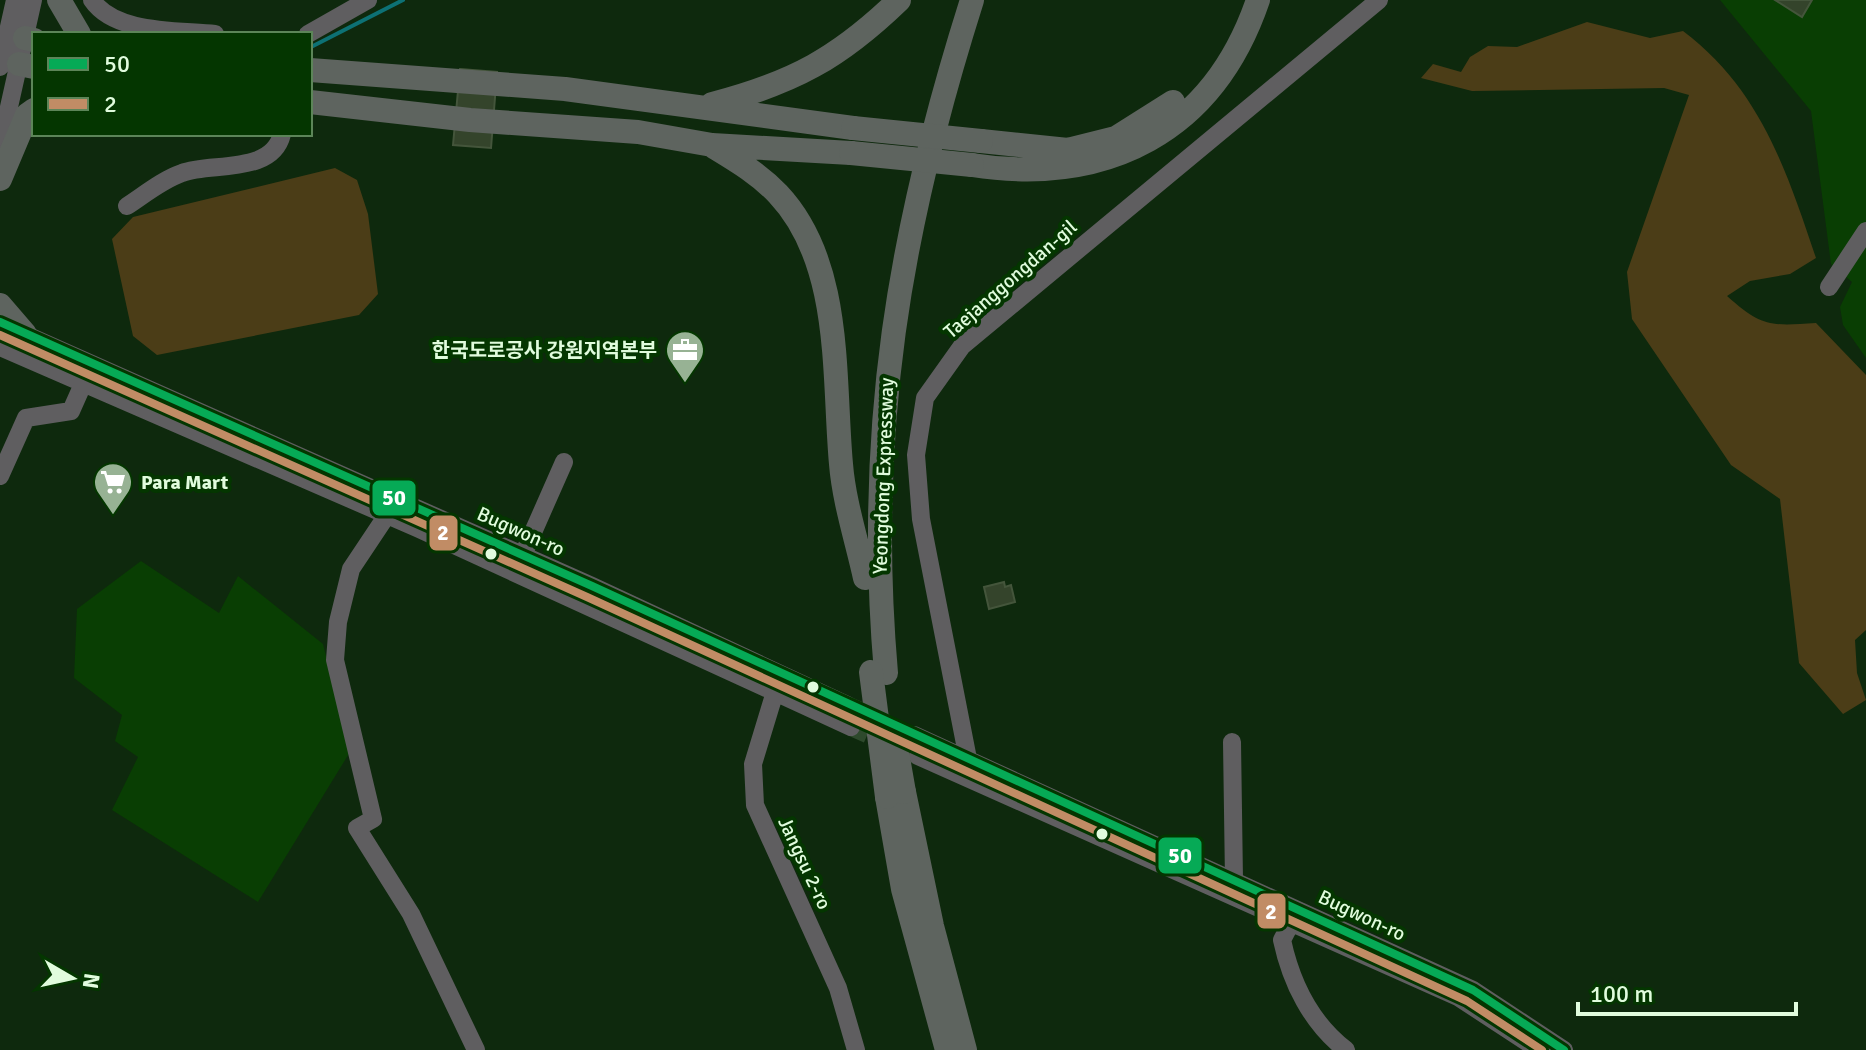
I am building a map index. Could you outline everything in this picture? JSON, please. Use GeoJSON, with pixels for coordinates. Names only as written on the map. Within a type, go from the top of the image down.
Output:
{"type":"FeatureCollection","features":[{"type":"Feature","properties":{"kind":"highway"},"geometry":{"type":"LineString","coordinates":[[59,0],[78,32]]}},
{"type":"Feature","properties":{"kind":"highway"},"geometry":{"type":"LineString","coordinates":[[701,107],[767,89],[809,71],[874,24],[899,0]]}},
{"type":"Feature","properties":{"kind":"highway","name":"Yeongdong Expressway"},"geometry":{"type":"LineString","coordinates":[[947,1050],[903,889],[896,794],[865,578],[864,467],[881,293],[899,198],[955,0]]}},
{"type":"Feature","properties":{"kind":"highway","name":"Yeongdong Expressway"},"geometry":{"type":"LineString","coordinates":[[879,673],[877,538],[888,364],[916,193],[972,0]]}},
{"type":"Feature","properties":{"kind":"highway"},"geometry":{"type":"LineString","coordinates":[[312,70],[565,89],[853,128],[1068,150],[1116,138],[1164,109],[1209,71],[1234,26],[1243,0]]}},
{"type":"Feature","properties":{"kind":"highway"},"geometry":{"type":"LineString","coordinates":[[312,102],[470,120],[638,132],[712,145],[851,153],[1009,171],[1065,169],[1121,156],[1173,122],[1219,81],[1246,34],[1258,0]]}},
{"type":"Feature","properties":{"kind":"highway"},"geometry":{"type":"LineString","coordinates":[[1,165],[27,115],[32,111]]}},
{"type":"Feature","properties":{"kind":"highway"},"geometry":{"type":"LineString","coordinates":[[712,145],[750,168],[780,195],[801,228],[817,263],[828,307],[841,469],[865,578]]}},
{"type":"Feature","properties":{"kind":"highway"},"geometry":{"type":"LineString","coordinates":[[0,305],[11,347]]}},
{"type":"Feature","properties":{"kind":"highway","name":"Yeongdong Expressway"},"geometry":{"type":"LineString","coordinates":[[896,794],[965,1050]]}},
{"type":"Feature","properties":{"kind":"street"},"geometry":{"type":"LineString","coordinates":[[15,0],[22,37]]}},
{"type":"Feature","properties":{"kind":"street"},"geometry":{"type":"LineString","coordinates":[[1,165],[14,65],[33,0]]}},
{"type":"Feature","properties":{"kind":"street"},"geometry":{"type":"LineString","coordinates":[[92,0],[108,16],[131,24],[198,32]]}},
{"type":"Feature","properties":{"kind":"street"},"geometry":{"type":"LineString","coordinates":[[312,32],[368,0]]}},
{"type":"Feature","properties":{"kind":"street","name":"Taejanggongdan-gil"},"geometry":{"type":"LineString","coordinates":[[965,767],[921,519],[916,455],[925,398],[962,346],[1379,0]]}},
{"type":"Feature","properties":{"kind":"street"},"geometry":{"type":"LineString","coordinates":[[127,206],[176,175],[197,167],[235,166],[260,158],[278,146],[281,136]]}},
{"type":"Feature","properties":{"kind":"street"},"geometry":{"type":"LineString","coordinates":[[1829,287],[1866,231]]}},
{"type":"Feature","properties":{"kind":"street","name":"Bugwon-ro"},"geometry":{"type":"LineString","coordinates":[[0,322],[11,347],[83,384],[387,515],[515,574],[778,683],[847,705]]}},
{"type":"Feature","properties":{"kind":"street","name":"Bugwon-ro"},"geometry":{"type":"LineString","coordinates":[[11,347],[523,556],[778,683],[851,727]]}},
{"type":"Feature","properties":{"kind":"street"},"geometry":{"type":"LineString","coordinates":[[0,476],[26,418],[71,411],[83,384]]}},
{"type":"Feature","properties":{"kind":"street"},"geometry":{"type":"LineString","coordinates":[[515,574],[564,462]]}},
{"type":"Feature","properties":{"kind":"street"},"geometry":{"type":"LineString","coordinates":[[387,515],[351,569],[338,622],[335,660],[373,819],[357,828],[411,914],[476,1050]]}},
{"type":"Feature","properties":{"kind":"street","name":"Jangsu 2-ro"},"geometry":{"type":"LineString","coordinates":[[778,683],[753,764],[755,805],[838,988],[856,1050]]}},
{"type":"Feature","properties":{"kind":"street","name":"Bugwon-ro"},"geometry":{"type":"LineString","coordinates":[[914,735],[965,767],[1231,888],[1481,994],[1564,1050]]}},
{"type":"Feature","properties":{"kind":"street"},"geometry":{"type":"LineString","coordinates":[[1231,888],[1232,742]]}},
{"type":"Feature","properties":{"kind":"street","name":"Bugwon-ro"},"geometry":{"type":"LineString","coordinates":[[918,756],[965,767]]}},
{"type":"Feature","properties":{"kind":"street","name":"Bugwon-ro"},"geometry":{"type":"LineString","coordinates":[[1231,888],[1292,921],[1458,997],[1539,1050]]}},
{"type":"Feature","properties":{"kind":"street"},"geometry":{"type":"LineString","coordinates":[[1292,921],[1282,940],[1300,996],[1321,1025],[1346,1050]]}},
{"type":"Feature","properties":{"kind":"shaded area"},"geometry":{"type":"Polygon","coordinates":[[[1720,0],[1866,0],[1866,358],[1843,325],[1840,307],[1852,282],[1831,264],[1811,111],[1720,0]]]}},
{"type":"Feature","properties":{"kind":"shaded area"},"geometry":{"type":"Polygon","coordinates":[[[1587,22],[1650,38],[1683,31],[1732,78],[1751,105],[1781,162],[1816,258],[1790,274],[1750,281],[1727,296],[1749,314],[1767,322],[1816,323],[1866,375],[1866,630],[1855,640],[1857,673],[1866,700],[1843,714],[1799,663],[1780,499],[1731,465],[1632,319],[1627,272],[1689,95],[1664,88],[1472,91],[1421,78],[1433,64],[1461,72],[1470,57],[1488,46],[1517,47],[1587,22]]]}},
{"type":"Feature","properties":{"kind":"shaded area"},"geometry":{"type":"Polygon","coordinates":[[[335,168],[357,180],[368,214],[378,294],[359,315],[157,355],[133,336],[112,239],[133,217],[335,168]]]}},
{"type":"Feature","properties":{"kind":"shaded area"},"geometry":{"type":"Polygon","coordinates":[[[141,561],[219,613],[238,576],[323,644],[350,752],[258,902],[112,810],[138,757],[115,741],[122,715],[74,678],[77,609],[141,561]]]}},
{"type":"Feature","properties":{"kind":"building"},"geometry":{"type":"Polygon","coordinates":[[[1775,0],[1812,0],[1802,17],[1775,0]]]}},
{"type":"Feature","properties":{"kind":"building"},"geometry":{"type":"Polygon","coordinates":[[[460,69],[497,72],[491,148],[453,145],[460,69]]]}},
{"type":"Feature","properties":{"kind":"building"},"geometry":{"type":"Polygon","coordinates":[[[1004,582],[1005,587],[1011,585],[1015,602],[989,609],[984,587],[1004,582]]]}},
{"type":"Feature","properties":{"kind":"waterway"},"geometry":{"type":"LineString","coordinates":[[312,46],[403,0]]}},
{"type":"Feature","properties":{"kind":"tunnel"},"geometry":{"type":"LineString","coordinates":[[847,705],[886,723]]}},
{"type":"Feature","properties":{"kind":"tunnel"},"geometry":{"type":"LineString","coordinates":[[851,727],[918,756]]}},
{"type":"Feature","properties":{"kind":"transit line","name":"50"},"geometry":{"type":"LineString","coordinates":[[0,322],[592,586],[1473,990],[1564,1050]]}},
{"type":"Feature","properties":{"kind":"transit line","name":"2"},"geometry":{"type":"LineString","coordinates":[[0,335],[587,597],[1467,1001],[1542,1050]]}},
{"type":"Feature","properties":{"kind":"place","name":"한국도로공사 강원지역본부"},"geometry":{"type":"Point","coordinates":[685,384]}},
{"type":"Feature","properties":{"kind":"place","name":"Para Mart"},"geometry":{"type":"Point","coordinates":[113,516]}}]}
